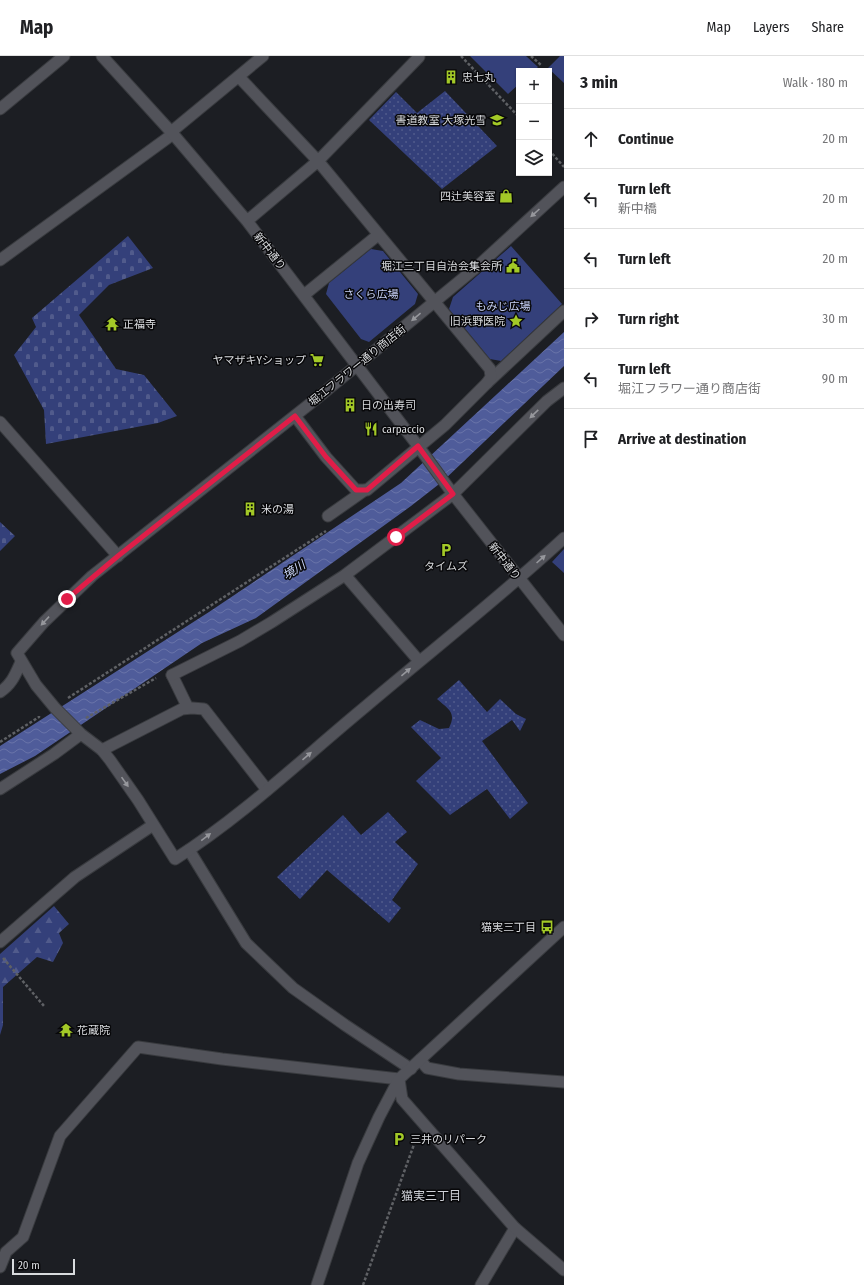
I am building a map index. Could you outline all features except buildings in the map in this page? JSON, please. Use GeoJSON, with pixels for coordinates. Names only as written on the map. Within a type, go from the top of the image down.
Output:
{"type":"FeatureCollection","features":[{"type":"Feature","properties":{"kind":"street"},"geometry":{"type":"LineString","coordinates":[[0,109],[64,56]]}},
{"type":"Feature","properties":{"kind":"street","name":"新中通り"},"geometry":{"type":"LineString","coordinates":[[102,56],[172,133],[247,221],[450,490],[564,636]]}},
{"type":"Feature","properties":{"kind":"street"},"geometry":{"type":"LineString","coordinates":[[0,260],[172,133],[263,56]]}},
{"type":"Feature","properties":{"kind":"street"},"geometry":{"type":"LineString","coordinates":[[247,221],[318,161],[419,56]]}},
{"type":"Feature","properties":{"kind":"street"},"geometry":{"type":"LineString","coordinates":[[239,77],[318,161],[490,369],[490,377],[487,383]]}},
{"type":"Feature","properties":{"kind":"street","name":"堀江フラワー通り商店街"},"geometry":{"type":"LineString","coordinates":[[21,662],[17,653],[44,622],[77,590],[434,303],[478,266],[564,186]]}},
{"type":"Feature","properties":{"kind":"street"},"geometry":{"type":"LineString","coordinates":[[304,296],[378,235]]}},
{"type":"Feature","properties":{"kind":"street"},"geometry":{"type":"LineString","coordinates":[[328,516],[400,463],[418,446],[445,425],[487,383],[564,311]]}},
{"type":"Feature","properties":{"kind":"street"},"geometry":{"type":"LineString","coordinates":[[188,708],[172,675],[272,622],[345,574],[450,490],[564,388]]}},
{"type":"Feature","properties":{"kind":"street"},"geometry":{"type":"LineString","coordinates":[[295,416],[326,457],[356,490],[365,490]]}},
{"type":"Feature","properties":{"kind":"street"},"geometry":{"type":"LineString","coordinates":[[0,422],[118,556]]}},
{"type":"Feature","properties":{"kind":"street"},"geometry":{"type":"LineString","coordinates":[[21,662],[36,685],[55,708],[102,750],[138,800],[175,859],[189,850],[267,790],[419,661],[519,579],[564,538]]}},
{"type":"Feature","properties":{"kind":"street"},"geometry":{"type":"LineString","coordinates":[[345,574],[419,661]]}},
{"type":"Feature","properties":{"kind":"street"},"geometry":{"type":"LineString","coordinates":[[0,692],[14,679],[21,662]]}},
{"type":"Feature","properties":{"kind":"street"},"geometry":{"type":"LineString","coordinates":[[102,750],[182,709],[204,709],[267,790]]}},
{"type":"Feature","properties":{"kind":"street"},"geometry":{"type":"LineString","coordinates":[[0,789],[54,754],[78,730]]}},
{"type":"Feature","properties":{"kind":"street"},"geometry":{"type":"LineString","coordinates":[[0,942],[75,877],[153,826]]}},
{"type":"Feature","properties":{"kind":"street"},"geometry":{"type":"LineString","coordinates":[[189,850],[246,943],[293,988],[345,1025],[412,1069]]}},
{"type":"Feature","properties":{"kind":"street"},"geometry":{"type":"LineString","coordinates":[[317,1285],[358,1163],[379,1117],[400,1079],[564,927]]}},
{"type":"Feature","properties":{"kind":"street"},"geometry":{"type":"LineString","coordinates":[[0,1267],[6,1252],[23,1237],[60,1136],[138,1047],[222,1059],[400,1079]]}},
{"type":"Feature","properties":{"kind":"street"},"geometry":{"type":"LineString","coordinates":[[420,1060],[427,1068],[460,1074],[564,1082]]}},
{"type":"Feature","properties":{"kind":"street"},"geometry":{"type":"LineString","coordinates":[[400,1079],[402,1099],[423,1121],[515,1228],[564,1270]]}},
{"type":"Feature","properties":{"kind":"street"},"geometry":{"type":"LineString","coordinates":[[481,1285],[515,1228]]}},
{"type":"Feature","properties":{"kind":"path"},"geometry":{"type":"LineString","coordinates":[[461,56],[516,114]]}},
{"type":"Feature","properties":{"kind":"path"},"geometry":{"type":"LineString","coordinates":[[531,56],[541,65]]}},
{"type":"Feature","properties":{"kind":"path"},"geometry":{"type":"LineString","coordinates":[[552,153],[564,166]]}},
{"type":"Feature","properties":{"kind":"path"},"geometry":{"type":"LineString","coordinates":[[71,696],[332,527]]}},
{"type":"Feature","properties":{"kind":"path"},"geometry":{"type":"LineString","coordinates":[[0,742],[39,717],[35,711]]}},
{"type":"Feature","properties":{"kind":"path"},"geometry":{"type":"LineString","coordinates":[[0,954],[44,1006]]}},
{"type":"Feature","properties":{"kind":"path"},"geometry":{"type":"LineString","coordinates":[[363,1285],[423,1121]]}},
{"type":"Feature","properties":{"kind":"green space"},"geometry":{"type":"Polygon","coordinates":[[[470,56],[526,56],[538,67],[516,68],[516,87],[508,94],[470,56]]]}},
{"type":"Feature","properties":{"kind":"green space"},"geometry":{"type":"Polygon","coordinates":[[[560,56],[564,56],[564,83],[552,72],[552,68],[548,68],[560,56]]]}},
{"type":"Feature","properties":{"kind":"green space"},"geometry":{"type":"Polygon","coordinates":[[[445,91],[497,146],[442,189],[369,120],[396,92],[417,113],[445,91]]]}},
{"type":"Feature","properties":{"kind":"green space"},"geometry":{"type":"Polygon","coordinates":[[[128,236],[153,268],[109,285],[79,315],[116,369],[144,375],[177,416],[158,423],[46,444],[44,410],[14,355],[36,327],[32,318],[128,236]]]}},
{"type":"Feature","properties":{"kind":"green space","name":"もみじ広場"},"geometry":{"type":"Polygon","coordinates":[[[511,246],[562,304],[501,361],[490,359],[449,309],[453,297],[511,246]]]}},
{"type":"Feature","properties":{"kind":"green space","name":"さくら広場"},"geometry":{"type":"Polygon","coordinates":[[[371,249],[383,251],[418,294],[415,304],[369,342],[361,339],[326,294],[329,283],[371,249]]]}},
{"type":"Feature","properties":{"kind":"green space"},"geometry":{"type":"Polygon","coordinates":[[[0,522],[15,536],[0,551],[0,522]]]}},
{"type":"Feature","properties":{"kind":"green space"},"geometry":{"type":"Polygon","coordinates":[[[564,549],[564,573],[552,562],[564,549]]]}},
{"type":"Feature","properties":{"kind":"green space"},"geometry":{"type":"Polygon","coordinates":[[[459,680],[487,712],[500,699],[516,714],[526,719],[520,731],[512,720],[482,741],[528,803],[510,819],[487,789],[450,815],[416,781],[441,758],[411,727],[420,720],[439,729],[449,728],[452,714],[448,708],[437,699],[459,680]]]}},
{"type":"Feature","properties":{"kind":"green space"},"geometry":{"type":"Polygon","coordinates":[[[388,812],[407,832],[395,842],[418,864],[392,900],[401,908],[389,923],[327,870],[300,899],[277,877],[343,815],[361,835],[388,812]]]}},
{"type":"Feature","properties":{"kind":"green space"},"geometry":{"type":"Polygon","coordinates":[[[54,906],[69,924],[59,933],[63,943],[53,962],[37,957],[3,987],[3,1025],[0,1035],[0,954],[54,906]]]}},
{"type":"Feature","properties":{"kind":"water","name":"境川"},"geometry":{"type":"Polygon","coordinates":[[[564,332],[564,366],[443,481],[411,506],[256,618],[202,643],[35,756],[0,774],[0,746],[209,612],[401,483],[564,332]]]}},
{"type":"Feature","properties":{"kind":"place","name":"忠七丸"},"geometry":{"type":"Point","coordinates":[451,77]}},
{"type":"Feature","properties":{"kind":"place","name":"書道教室 大塚光雪"},"geometry":{"type":"Point","coordinates":[497,120]}},
{"type":"Feature","properties":{"kind":"place","name":"四辻美容室"},"geometry":{"type":"Point","coordinates":[506,196]}},
{"type":"Feature","properties":{"kind":"place","name":"堀江三丁目自治会集会所"},"geometry":{"type":"Point","coordinates":[513,266]}},
{"type":"Feature","properties":{"kind":"place","name":"旧浜野医院"},"geometry":{"type":"Point","coordinates":[516,321]}},
{"type":"Feature","properties":{"kind":"place","name":"正福寺"},"geometry":{"type":"Point","coordinates":[112,324]}},
{"type":"Feature","properties":{"kind":"place","name":"ヤマザキYショップ"},"geometry":{"type":"Point","coordinates":[317,360]}},
{"type":"Feature","properties":{"kind":"place","name":"日の出寿司"},"geometry":{"type":"Point","coordinates":[350,405]}},
{"type":"Feature","properties":{"kind":"place","name":"carpaccio"},"geometry":{"type":"Point","coordinates":[371,429]}},
{"type":"Feature","properties":{"kind":"place","name":"米の湯"},"geometry":{"type":"Point","coordinates":[250,509]}},
{"type":"Feature","properties":{"kind":"place","name":"タイムズ"},"geometry":{"type":"Point","coordinates":[446,550]}},
{"type":"Feature","properties":{"kind":"place","name":"猫実三丁目"},"geometry":{"type":"Point","coordinates":[547,927]}},
{"type":"Feature","properties":{"kind":"place","name":"花蔵院"},"geometry":{"type":"Point","coordinates":[66,1030]}},
{"type":"Feature","properties":{"kind":"place","name":"三井のリパーク"},"geometry":{"type":"Point","coordinates":[399,1139]}},
{"type":"Feature","properties":{"kind":"district","name":"猫実三丁目"},"geometry":{"type":"Point","coordinates":[431,1196]}},
{"type":"Feature","properties":{"kind":"route"},"geometry":{"type":"LineString","coordinates":[[67,599],[92,576],[295,416],[326,457],[356,490],[367,490],[418,446],[453,494],[396,537]]}}]}
